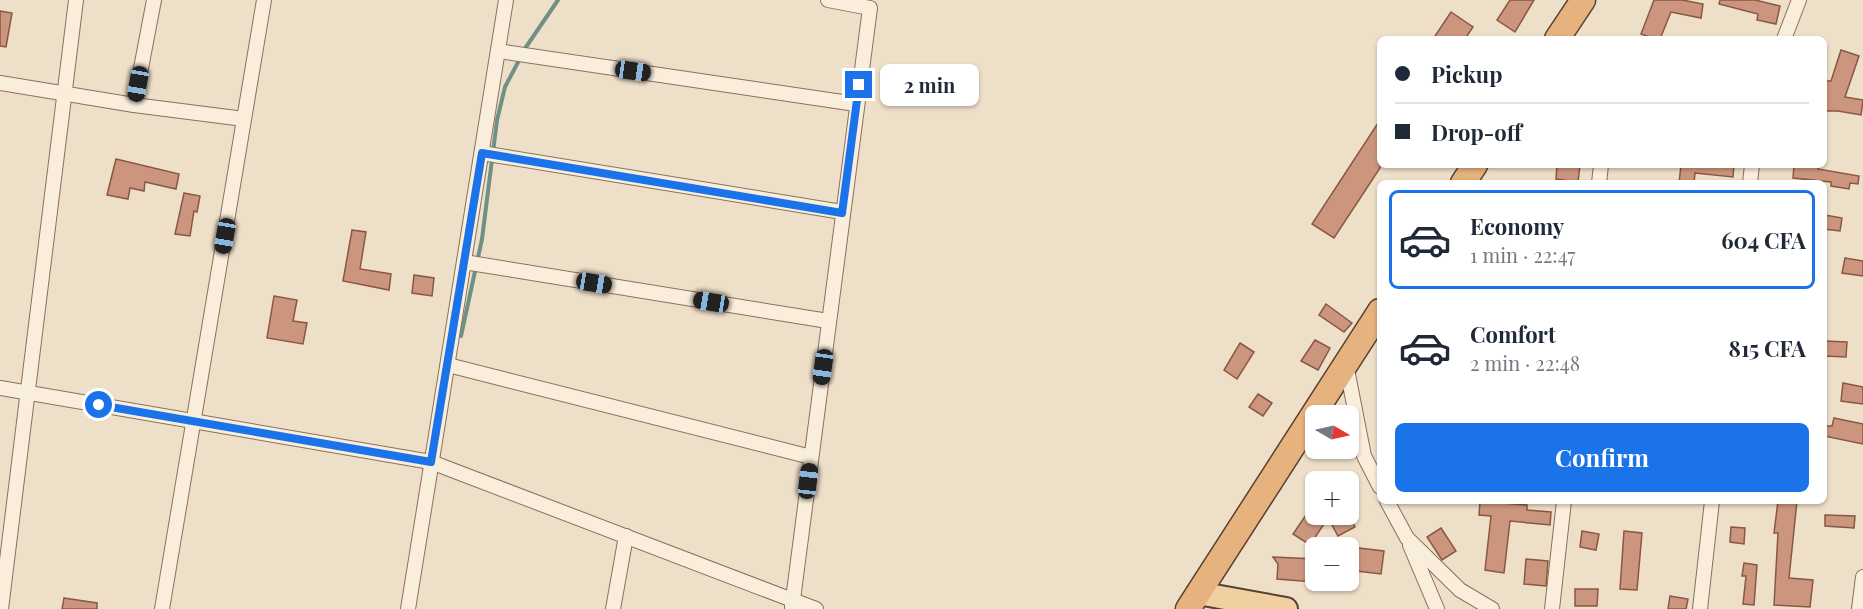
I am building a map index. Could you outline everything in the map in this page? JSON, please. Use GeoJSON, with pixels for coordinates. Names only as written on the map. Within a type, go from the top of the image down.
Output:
{"type":"FeatureCollection","features":[{"type":"Feature","properties":{"kind":"highway"},"geometry":{"type":"LineString","coordinates":[[1559,36],[1583,0]]}},
{"type":"Feature","properties":{"kind":"highway"},"geometry":{"type":"LineString","coordinates":[[1193,601],[1377,316]]}},
{"type":"Feature","properties":{"kind":"main road"},"geometry":{"type":"LineString","coordinates":[[1193,601],[1286,609]]}},
{"type":"Feature","properties":{"kind":"street"},"geometry":{"type":"LineString","coordinates":[[1,609],[76,0]]}},
{"type":"Feature","properties":{"kind":"street"},"geometry":{"type":"LineString","coordinates":[[134,105],[154,0]]}},
{"type":"Feature","properties":{"kind":"street"},"geometry":{"type":"LineString","coordinates":[[162,609],[264,0]]}},
{"type":"Feature","properties":{"kind":"street"},"geometry":{"type":"LineString","coordinates":[[408,609],[506,0]]}},
{"type":"Feature","properties":{"kind":"street"},"geometry":{"type":"LineString","coordinates":[[792,604],[870,8],[828,0]]}},
{"type":"Feature","properties":{"kind":"street"},"geometry":{"type":"LineString","coordinates":[[1785,36],[1798,0]]}},
{"type":"Feature","properties":{"kind":"street"},"geometry":{"type":"LineString","coordinates":[[498,51],[856,104]]}},
{"type":"Feature","properties":{"kind":"street"},"geometry":{"type":"LineString","coordinates":[[0,83],[134,105],[244,119]]}},
{"type":"Feature","properties":{"kind":"street"},"geometry":{"type":"LineString","coordinates":[[482,153],[842,213]]}},
{"type":"Feature","properties":{"kind":"street"},"geometry":{"type":"LineString","coordinates":[[464,262],[828,321]]}},
{"type":"Feature","properties":{"kind":"street"},"geometry":{"type":"LineString","coordinates":[[1346,364],[1364,456],[1377,481]]}},
{"type":"Feature","properties":{"kind":"street"},"geometry":{"type":"LineString","coordinates":[[448,365],[811,457]]}},
{"type":"Feature","properties":{"kind":"street"},"geometry":{"type":"LineString","coordinates":[[0,388],[431,462],[792,604],[816,609]]}},
{"type":"Feature","properties":{"kind":"street"},"geometry":{"type":"LineString","coordinates":[[1389,504],[1407,538],[1437,609]]}},
{"type":"Feature","properties":{"kind":"street"},"geometry":{"type":"LineString","coordinates":[[1552,609],[1564,504]]}},
{"type":"Feature","properties":{"kind":"street"},"geometry":{"type":"LineString","coordinates":[[1700,609],[1712,504]]}},
{"type":"Feature","properties":{"kind":"street"},"geometry":{"type":"LineString","coordinates":[[613,609],[626,537]]}},
{"type":"Feature","properties":{"kind":"street"},"geometry":{"type":"LineString","coordinates":[[1407,538],[1460,590],[1492,609]]}},
{"type":"Feature","properties":{"kind":"street"},"geometry":{"type":"LineString","coordinates":[[1859,609],[1863,577]]}},
{"type":"Feature","properties":{"kind":"building"},"geometry":{"type":"Polygon","coordinates":[[[1510,0],[1534,0],[1515,32],[1497,20],[1510,0]]]}},
{"type":"Feature","properties":{"kind":"building"},"geometry":{"type":"Polygon","coordinates":[[[1654,0],[1682,0],[1703,4],[1701,18],[1671,12],[1661,36],[1641,34],[1654,0]]]}},
{"type":"Feature","properties":{"kind":"building"},"geometry":{"type":"Polygon","coordinates":[[[1720,0],[1755,0],[1780,6],[1776,24],[1757,20],[1758,14],[1719,4],[1720,0]]]}},
{"type":"Feature","properties":{"kind":"building"},"geometry":{"type":"Polygon","coordinates":[[[0,11],[12,13],[6,47],[0,46],[0,11]]]}},
{"type":"Feature","properties":{"kind":"building"},"geometry":{"type":"Polygon","coordinates":[[[1451,12],[1473,27],[1467,36],[1435,36],[1451,12]]]}},
{"type":"Feature","properties":{"kind":"building"},"geometry":{"type":"Polygon","coordinates":[[[1841,50],[1859,56],[1845,97],[1863,100],[1861,115],[1827,111],[1827,81],[1831,81],[1841,50]]]}},
{"type":"Feature","properties":{"kind":"building"},"geometry":{"type":"Polygon","coordinates":[[[1377,125],[1377,168],[1380,168],[1334,238],[1312,224],[1377,125]]]}},
{"type":"Feature","properties":{"kind":"building"},"geometry":{"type":"Polygon","coordinates":[[[116,159],[179,174],[176,189],[145,182],[144,191],[130,188],[128,199],[107,195],[116,159]]]}},
{"type":"Feature","properties":{"kind":"building"},"geometry":{"type":"Polygon","coordinates":[[[1557,168],[1580,168],[1578,180],[1556,179],[1557,168]]]}},
{"type":"Feature","properties":{"kind":"building"},"geometry":{"type":"Polygon","coordinates":[[[1681,168],[1734,168],[1733,177],[1695,173],[1694,180],[1679,180],[1681,168]]]}},
{"type":"Feature","properties":{"kind":"building"},"geometry":{"type":"Polygon","coordinates":[[[1794,168],[1818,168],[1859,176],[1858,184],[1850,183],[1849,189],[1831,186],[1831,182],[1827,180],[1793,178],[1794,168]]]}},
{"type":"Feature","properties":{"kind":"building"},"geometry":{"type":"Polygon","coordinates":[[[184,193],[200,196],[197,212],[194,211],[190,236],[175,234],[184,193]]]}},
{"type":"Feature","properties":{"kind":"building"},"geometry":{"type":"Polygon","coordinates":[[[1827,215],[1842,218],[1840,231],[1827,229],[1827,215]]]}},
{"type":"Feature","properties":{"kind":"building"},"geometry":{"type":"Polygon","coordinates":[[[352,230],[366,232],[360,269],[391,274],[389,290],[343,281],[352,230]]]}},
{"type":"Feature","properties":{"kind":"building"},"geometry":{"type":"Polygon","coordinates":[[[1845,258],[1863,261],[1863,276],[1842,273],[1845,258]]]}},
{"type":"Feature","properties":{"kind":"building"},"geometry":{"type":"Polygon","coordinates":[[[414,275],[434,278],[432,296],[412,293],[414,275]]]}},
{"type":"Feature","properties":{"kind":"building"},"geometry":{"type":"Polygon","coordinates":[[[274,296],[297,300],[293,321],[307,323],[303,344],[267,338],[274,296]]]}},
{"type":"Feature","properties":{"kind":"building"},"geometry":{"type":"Polygon","coordinates":[[[1326,304],[1352,323],[1344,332],[1319,315],[1326,304]]]}},
{"type":"Feature","properties":{"kind":"building"},"geometry":{"type":"Polygon","coordinates":[[[1315,340],[1330,348],[1318,370],[1301,361],[1315,340]]]}},
{"type":"Feature","properties":{"kind":"building"},"geometry":{"type":"Polygon","coordinates":[[[1827,341],[1847,342],[1846,357],[1827,356],[1827,341]]]}},
{"type":"Feature","properties":{"kind":"building"},"geometry":{"type":"Polygon","coordinates":[[[1240,343],[1254,352],[1237,379],[1224,370],[1240,343]]]}},
{"type":"Feature","properties":{"kind":"building"},"geometry":{"type":"Polygon","coordinates":[[[1843,383],[1863,387],[1863,404],[1841,401],[1843,383]]]}},
{"type":"Feature","properties":{"kind":"building"},"geometry":{"type":"Polygon","coordinates":[[[1258,394],[1272,403],[1263,416],[1249,407],[1258,394]]]}},
{"type":"Feature","properties":{"kind":"building"},"geometry":{"type":"Polygon","coordinates":[[[1834,418],[1863,424],[1863,444],[1827,437],[1827,426],[1832,426],[1834,418]]]}},
{"type":"Feature","properties":{"kind":"building"},"geometry":{"type":"Polygon","coordinates":[[[1480,504],[1527,505],[1527,510],[1551,512],[1550,525],[1510,521],[1504,573],[1485,570],[1491,516],[1479,515],[1480,504]]]}},
{"type":"Feature","properties":{"kind":"building"},"geometry":{"type":"Polygon","coordinates":[[[1778,504],[1797,504],[1789,578],[1813,580],[1810,607],[1774,605],[1778,533],[1774,533],[1778,504]]]}},
{"type":"Feature","properties":{"kind":"building"},"geometry":{"type":"Polygon","coordinates":[[[1825,515],[1855,516],[1854,528],[1825,526],[1825,515]]]}},
{"type":"Feature","properties":{"kind":"building"},"geometry":{"type":"Polygon","coordinates":[[[1305,516],[1305,525],[1323,525],[1315,537],[1305,537],[1305,542],[1293,534],[1305,516]]]}},
{"type":"Feature","properties":{"kind":"building"},"geometry":{"type":"Polygon","coordinates":[[[1332,525],[1354,525],[1355,527],[1338,536],[1332,525]]]}},
{"type":"Feature","properties":{"kind":"building"},"geometry":{"type":"Polygon","coordinates":[[[1731,527],[1745,528],[1744,544],[1730,542],[1731,527]]]}},
{"type":"Feature","properties":{"kind":"building"},"geometry":{"type":"Polygon","coordinates":[[[1441,528],[1456,551],[1442,560],[1427,537],[1441,528]]]}},
{"type":"Feature","properties":{"kind":"building"},"geometry":{"type":"Polygon","coordinates":[[[1582,531],[1599,534],[1596,550],[1580,547],[1582,531]]]}},
{"type":"Feature","properties":{"kind":"building"},"geometry":{"type":"Polygon","coordinates":[[[1624,531],[1642,533],[1637,590],[1620,589],[1624,531]]]}},
{"type":"Feature","properties":{"kind":"building"},"geometry":{"type":"Polygon","coordinates":[[[1359,548],[1384,551],[1381,574],[1359,571],[1359,548]]]}},
{"type":"Feature","properties":{"kind":"building"},"geometry":{"type":"Polygon","coordinates":[[[1273,557],[1305,558],[1305,581],[1277,579],[1278,564],[1273,557]]]}},
{"type":"Feature","properties":{"kind":"building"},"geometry":{"type":"Polygon","coordinates":[[[1526,559],[1548,561],[1546,586],[1524,584],[1526,559]]]}},
{"type":"Feature","properties":{"kind":"building"},"geometry":{"type":"Polygon","coordinates":[[[1744,563],[1757,565],[1754,605],[1743,604],[1746,576],[1742,576],[1744,563]]]}},
{"type":"Feature","properties":{"kind":"building"},"geometry":{"type":"Polygon","coordinates":[[[1575,589],[1598,589],[1597,606],[1575,606],[1575,589]]]}},
{"type":"Feature","properties":{"kind":"building"},"geometry":{"type":"Polygon","coordinates":[[[1670,596],[1688,599],[1686,609],[1668,609],[1670,596]]]}},
{"type":"Feature","properties":{"kind":"building"},"geometry":{"type":"Polygon","coordinates":[[[64,598],[97,603],[97,609],[62,609],[64,598]]]}},
{"type":"Feature","properties":{"kind":"waterway"},"geometry":{"type":"LineString","coordinates":[[461,336],[482,239],[497,120],[505,87],[526,47],[558,0]]}},
{"type":"Feature","properties":{"kind":"route"},"geometry":{"type":"LineString","coordinates":[[99,405],[431,462],[482,153],[842,213],[859,85]]}}]}
